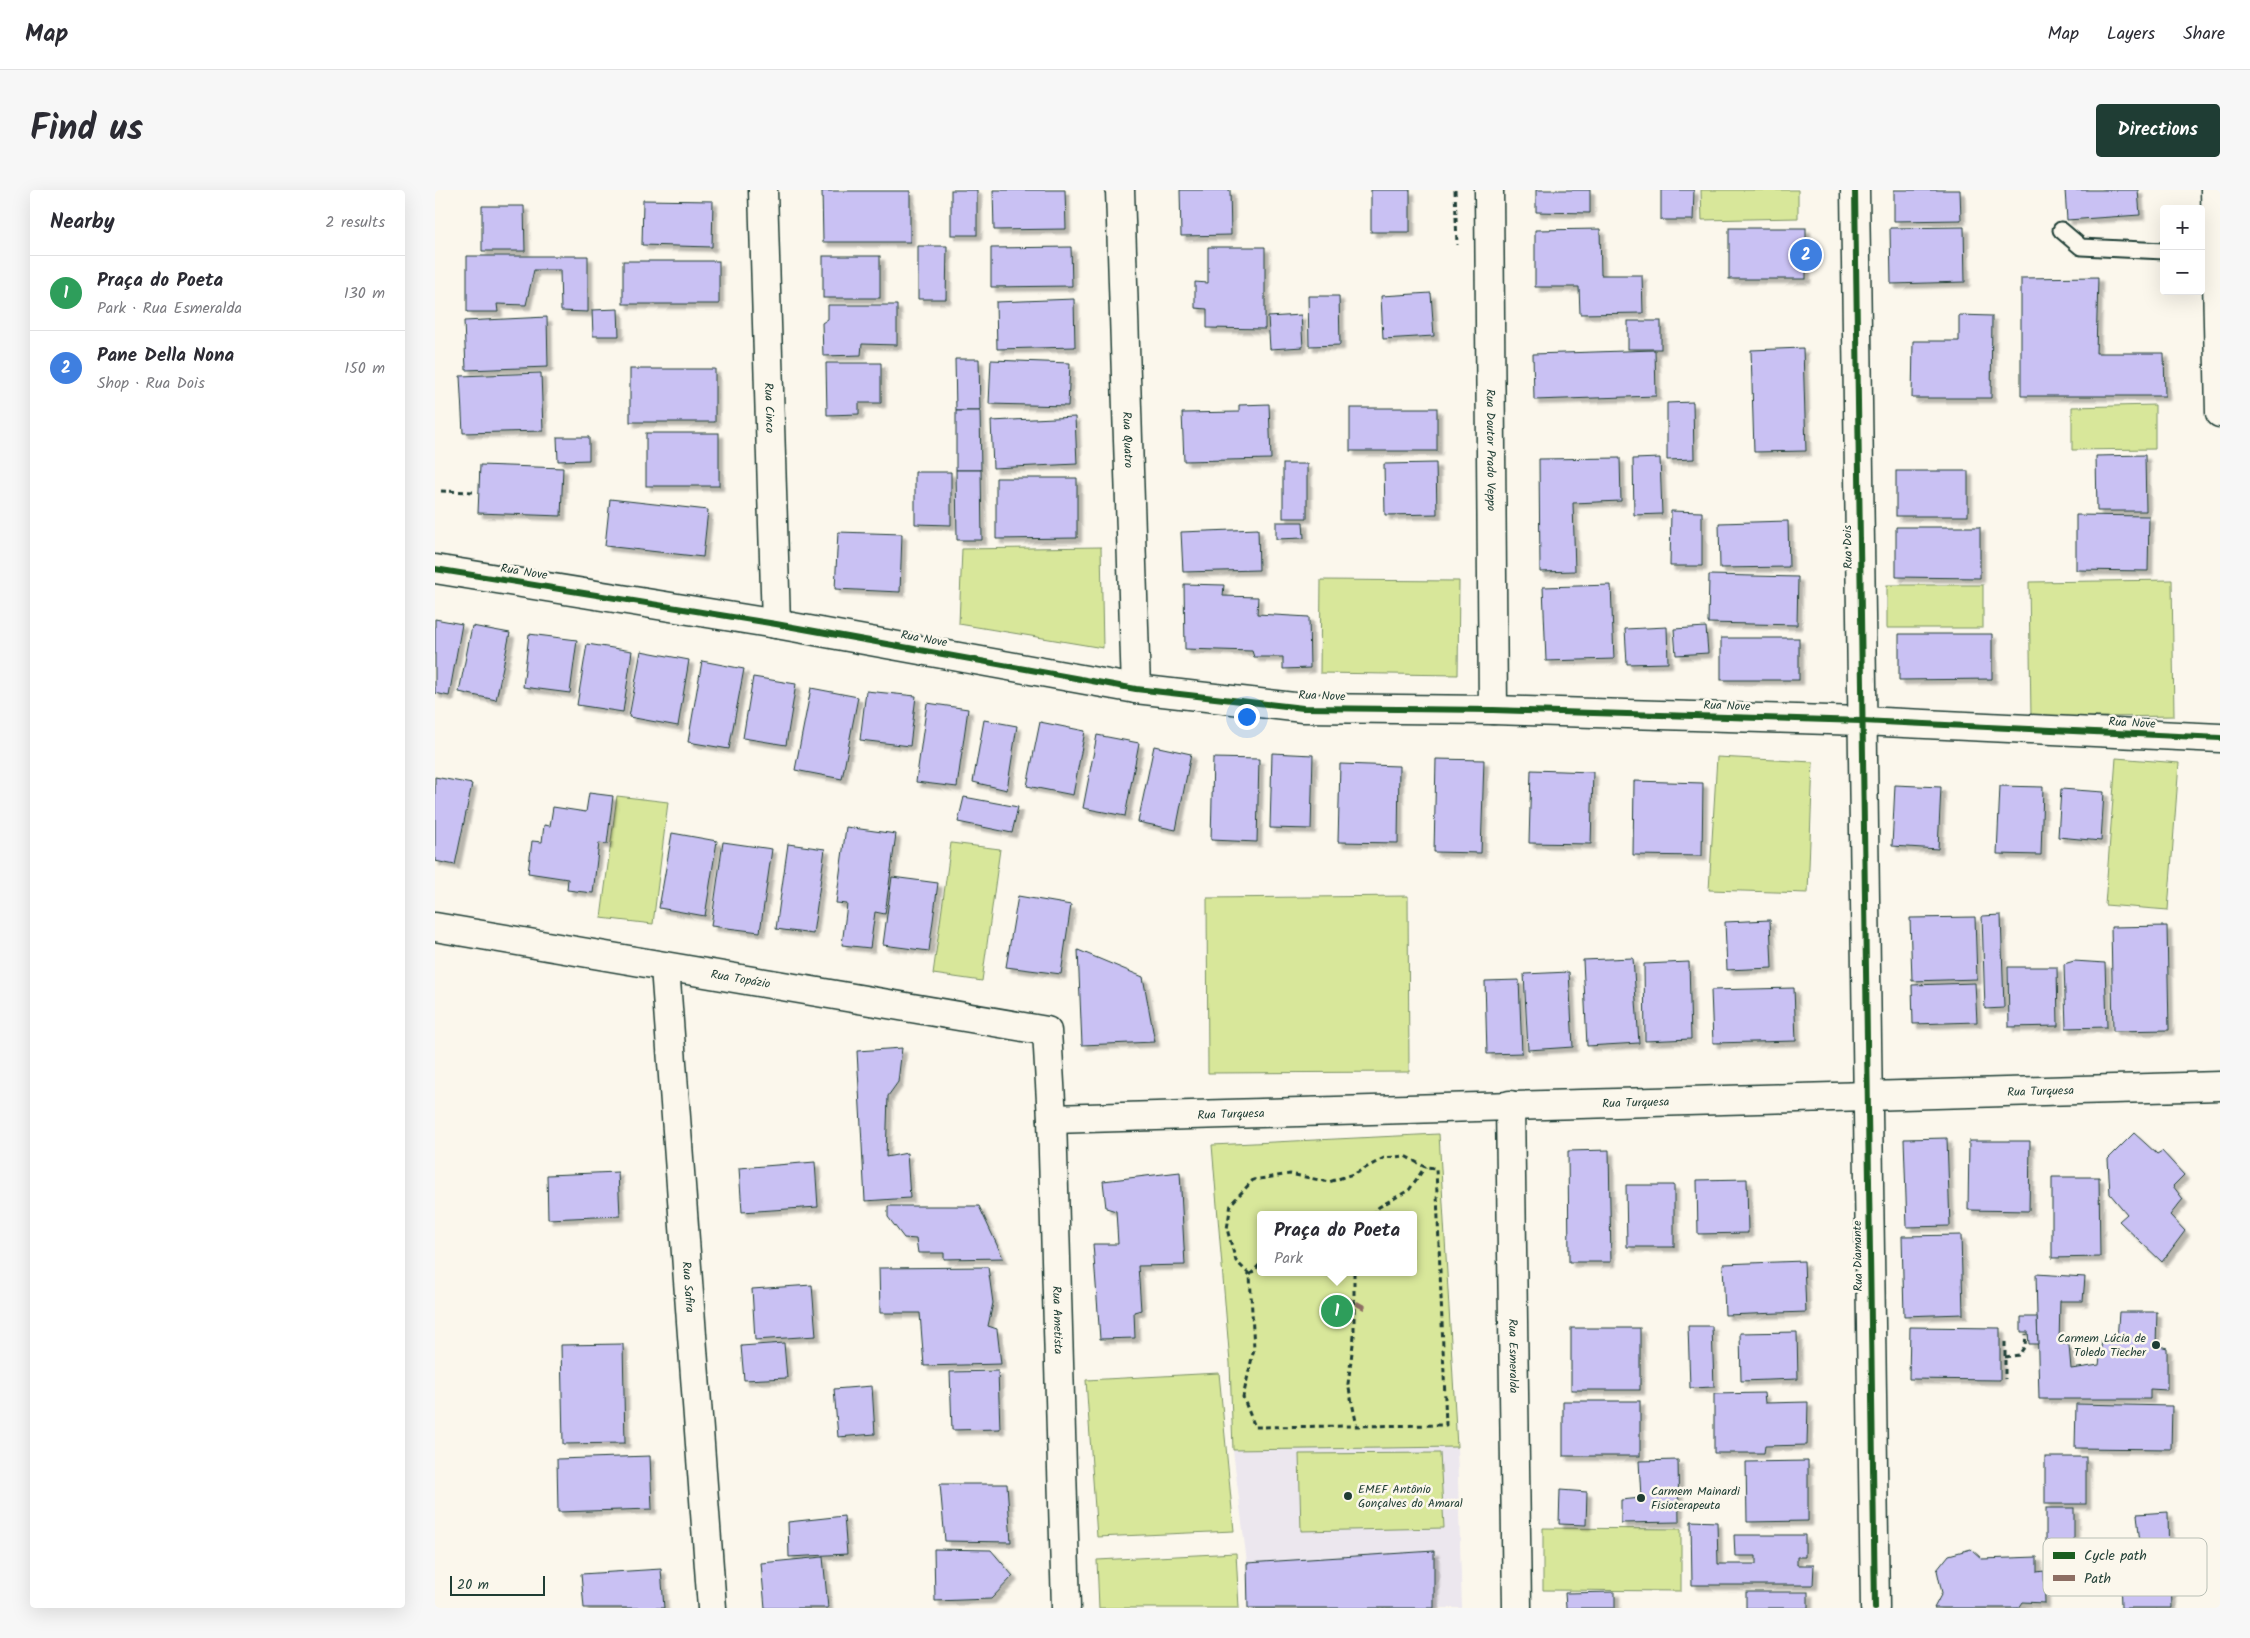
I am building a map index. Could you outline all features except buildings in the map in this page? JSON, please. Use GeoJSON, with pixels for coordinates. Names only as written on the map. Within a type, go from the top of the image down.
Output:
{"type":"FeatureCollection","features":[{"type":"Feature","properties":{"kind":"street","name":"Rua Cinco"},"geometry":{"type":"LineString","coordinates":[[763,190],[776,624]]}},
{"type":"Feature","properties":{"kind":"street","name":"Rua Quatro"},"geometry":{"type":"LineString","coordinates":[[1120,190],[1136,689]]}},
{"type":"Feature","properties":{"kind":"street","name":"Rua Doutor Prado Veppo"},"geometry":{"type":"LineString","coordinates":[[1489,190],[1493,710]]}},
{"type":"Feature","properties":{"kind":"street","name":"Rua Dois"},"geometry":{"type":"LineString","coordinates":[[1855,190],[1864,904]]}},
{"type":"Feature","properties":{"kind":"street"},"geometry":{"type":"LineString","coordinates":[[2215,190],[2209,250],[2220,413]]}},
{"type":"Feature","properties":{"kind":"street","name":"Rua Nove"},"geometry":{"type":"LineString","coordinates":[[435,569],[776,624],[1136,689],[1303,708],[1493,710],[1862,721],[2220,738]]}},
{"type":"Feature","properties":{"kind":"street","name":"Rua Diamante"},"geometry":{"type":"LineString","coordinates":[[1864,904],[1875,1608]]}},
{"type":"Feature","properties":{"kind":"street","name":"Rua Topázio"},"geometry":{"type":"LineString","coordinates":[[435,927],[1047,1031]]}},
{"type":"Feature","properties":{"kind":"street","name":"Rua Safira"},"geometry":{"type":"LineString","coordinates":[[665,967],[712,1608]]}},
{"type":"Feature","properties":{"kind":"street","name":"Rua Ametista"},"geometry":{"type":"LineString","coordinates":[[1047,1031],[1052,1119],[1066,1608]]}},
{"type":"Feature","properties":{"kind":"street","name":"Rua Turquesa"},"geometry":{"type":"LineString","coordinates":[[1052,1119],[2220,1086]]}},
{"type":"Feature","properties":{"kind":"street","name":"Rua Esmeralda"},"geometry":{"type":"LineString","coordinates":[[1510,1105],[1517,1608]]}},
{"type":"Feature","properties":{"kind":"lane"},"geometry":{"type":"LineString","coordinates":[[2061,230],[2081,247],[2160,251]]}},
{"type":"Feature","properties":{"kind":"path"},"geometry":{"type":"LineString","coordinates":[[1455,190],[1457,245]]}},
{"type":"Feature","properties":{"kind":"path"},"geometry":{"type":"LineString","coordinates":[[441,491],[476,492]]}},
{"type":"Feature","properties":{"kind":"path"},"geometry":{"type":"LineString","coordinates":[[1405,1156],[1425,1167],[1436,1168],[1446,1425],[1255,1427],[1243,1397],[1254,1349],[1250,1275],[1235,1261],[1227,1229],[1231,1204],[1253,1180],[1290,1174],[1329,1182],[1356,1174],[1384,1158],[1405,1156]]}},
{"type":"Feature","properties":{"kind":"path"},"geometry":{"type":"LineString","coordinates":[[1376,1211],[1379,1207],[1409,1190],[1425,1167]]}},
{"type":"Feature","properties":{"kind":"path"},"geometry":{"type":"LineString","coordinates":[[1250,1275],[1257,1267]]}},
{"type":"Feature","properties":{"kind":"path"},"geometry":{"type":"LineString","coordinates":[[1354,1276],[1354,1336],[1348,1384],[1357,1426]]}},
{"type":"Feature","properties":{"kind":"path"},"geometry":{"type":"LineString","coordinates":[[2005,1357],[2019,1355],[2025,1346],[2026,1334]]}},
{"type":"Feature","properties":{"kind":"path"},"geometry":{"type":"LineString","coordinates":[[2005,1342],[2005,1379]]}},
{"type":"Feature","properties":{"kind":"shaded area","name":"EMEF Antônio Gonçalves do Amaral"},"geometry":{"type":"Polygon","coordinates":[[[1457,1447],[1462,1608],[1248,1608],[1247,1563],[1233,1450],[1457,1447]]]}},
{"type":"Feature","properties":{"kind":"green space"},"geometry":{"type":"Polygon","coordinates":[[[1701,190],[1798,190],[1798,218],[1702,220],[1701,190]]]}},
{"type":"Feature","properties":{"kind":"green space"},"geometry":{"type":"Polygon","coordinates":[[[2155,405],[2155,449],[2072,450],[2072,407],[2155,405]]]}},
{"type":"Feature","properties":{"kind":"green space"},"geometry":{"type":"Polygon","coordinates":[[[1101,547],[1103,648],[959,624],[962,549],[1101,547]]]}},
{"type":"Feature","properties":{"kind":"green space"},"geometry":{"type":"Polygon","coordinates":[[[1321,580],[1459,581],[1458,675],[1320,673],[1321,580]]]}},
{"type":"Feature","properties":{"kind":"green space"},"geometry":{"type":"Polygon","coordinates":[[[2172,580],[2174,716],[2031,718],[2029,582],[2172,580]]]}},
{"type":"Feature","properties":{"kind":"green space"},"geometry":{"type":"Polygon","coordinates":[[[1887,585],[1983,585],[1983,628],[1887,628],[1887,585]]]}},
{"type":"Feature","properties":{"kind":"green space"},"geometry":{"type":"Polygon","coordinates":[[[1717,757],[1813,762],[1808,893],[1709,890],[1717,757]]]}},
{"type":"Feature","properties":{"kind":"green space"},"geometry":{"type":"Polygon","coordinates":[[[2116,758],[2179,763],[2168,910],[2105,905],[2116,758]]]}},
{"type":"Feature","properties":{"kind":"green space"},"geometry":{"type":"Polygon","coordinates":[[[617,796],[668,802],[653,924],[601,918],[617,796]]]}},
{"type":"Feature","properties":{"kind":"green space"},"geometry":{"type":"Polygon","coordinates":[[[951,843],[1000,849],[982,981],[933,974],[951,843]]]}},
{"type":"Feature","properties":{"kind":"green space"},"geometry":{"type":"Polygon","coordinates":[[[1408,896],[1409,1072],[1208,1073],[1207,898],[1408,896]]]}},
{"type":"Feature","properties":{"kind":"green space"},"geometry":{"type":"Polygon","coordinates":[[[1439,1134],[1457,1447],[1233,1450],[1230,1363],[1212,1145],[1439,1134]]]}},
{"type":"Feature","properties":{"kind":"green space"},"geometry":{"type":"Polygon","coordinates":[[[1219,1373],[1234,1531],[1097,1537],[1086,1380],[1219,1373]]]}},
{"type":"Feature","properties":{"kind":"green space"},"geometry":{"type":"Polygon","coordinates":[[[1440,1453],[1444,1528],[1301,1531],[1299,1454],[1440,1453]]]}},
{"type":"Feature","properties":{"kind":"green space"},"geometry":{"type":"Polygon","coordinates":[[[1543,1528],[1681,1529],[1681,1591],[1543,1590],[1543,1528]]]}},
{"type":"Feature","properties":{"kind":"green space"},"geometry":{"type":"Polygon","coordinates":[[[1236,1553],[1239,1608],[1099,1608],[1097,1560],[1236,1553]]]}},
{"type":"Feature","properties":{"kind":"marked path"},"geometry":{"type":"LineString","coordinates":[[1342,1298],[1365,1308]]}},
{"type":"Feature","properties":{"kind":"cycle path"},"geometry":{"type":"LineString","coordinates":[[1855,190],[1875,1608]]}},
{"type":"Feature","properties":{"kind":"cycle path"},"geometry":{"type":"LineString","coordinates":[[435,569],[776,624],[1136,689],[1303,708],[1493,710],[1862,721],[2220,738]]}},
{"type":"Feature","properties":{"kind":"place","name":"Pane Della Nona"},"geometry":{"type":"Point","coordinates":[1806,255]}},
{"type":"Feature","properties":{"kind":"place","name":"Praça do Poeta"},"geometry":{"type":"Point","coordinates":[1337,1311]}},
{"type":"Feature","properties":{"kind":"place","name":"Carmem Lúcia de Toledo Tiecher"},"geometry":{"type":"Point","coordinates":[2156,1345]}},
{"type":"Feature","properties":{"kind":"place","name":"EMEF Antônio Gonçalves do Amaral"},"geometry":{"type":"Point","coordinates":[1348,1496]}},
{"type":"Feature","properties":{"kind":"place","name":"Carmem Mainardi Fisioterapeuta"},"geometry":{"type":"Point","coordinates":[1641,1498]}}]}
